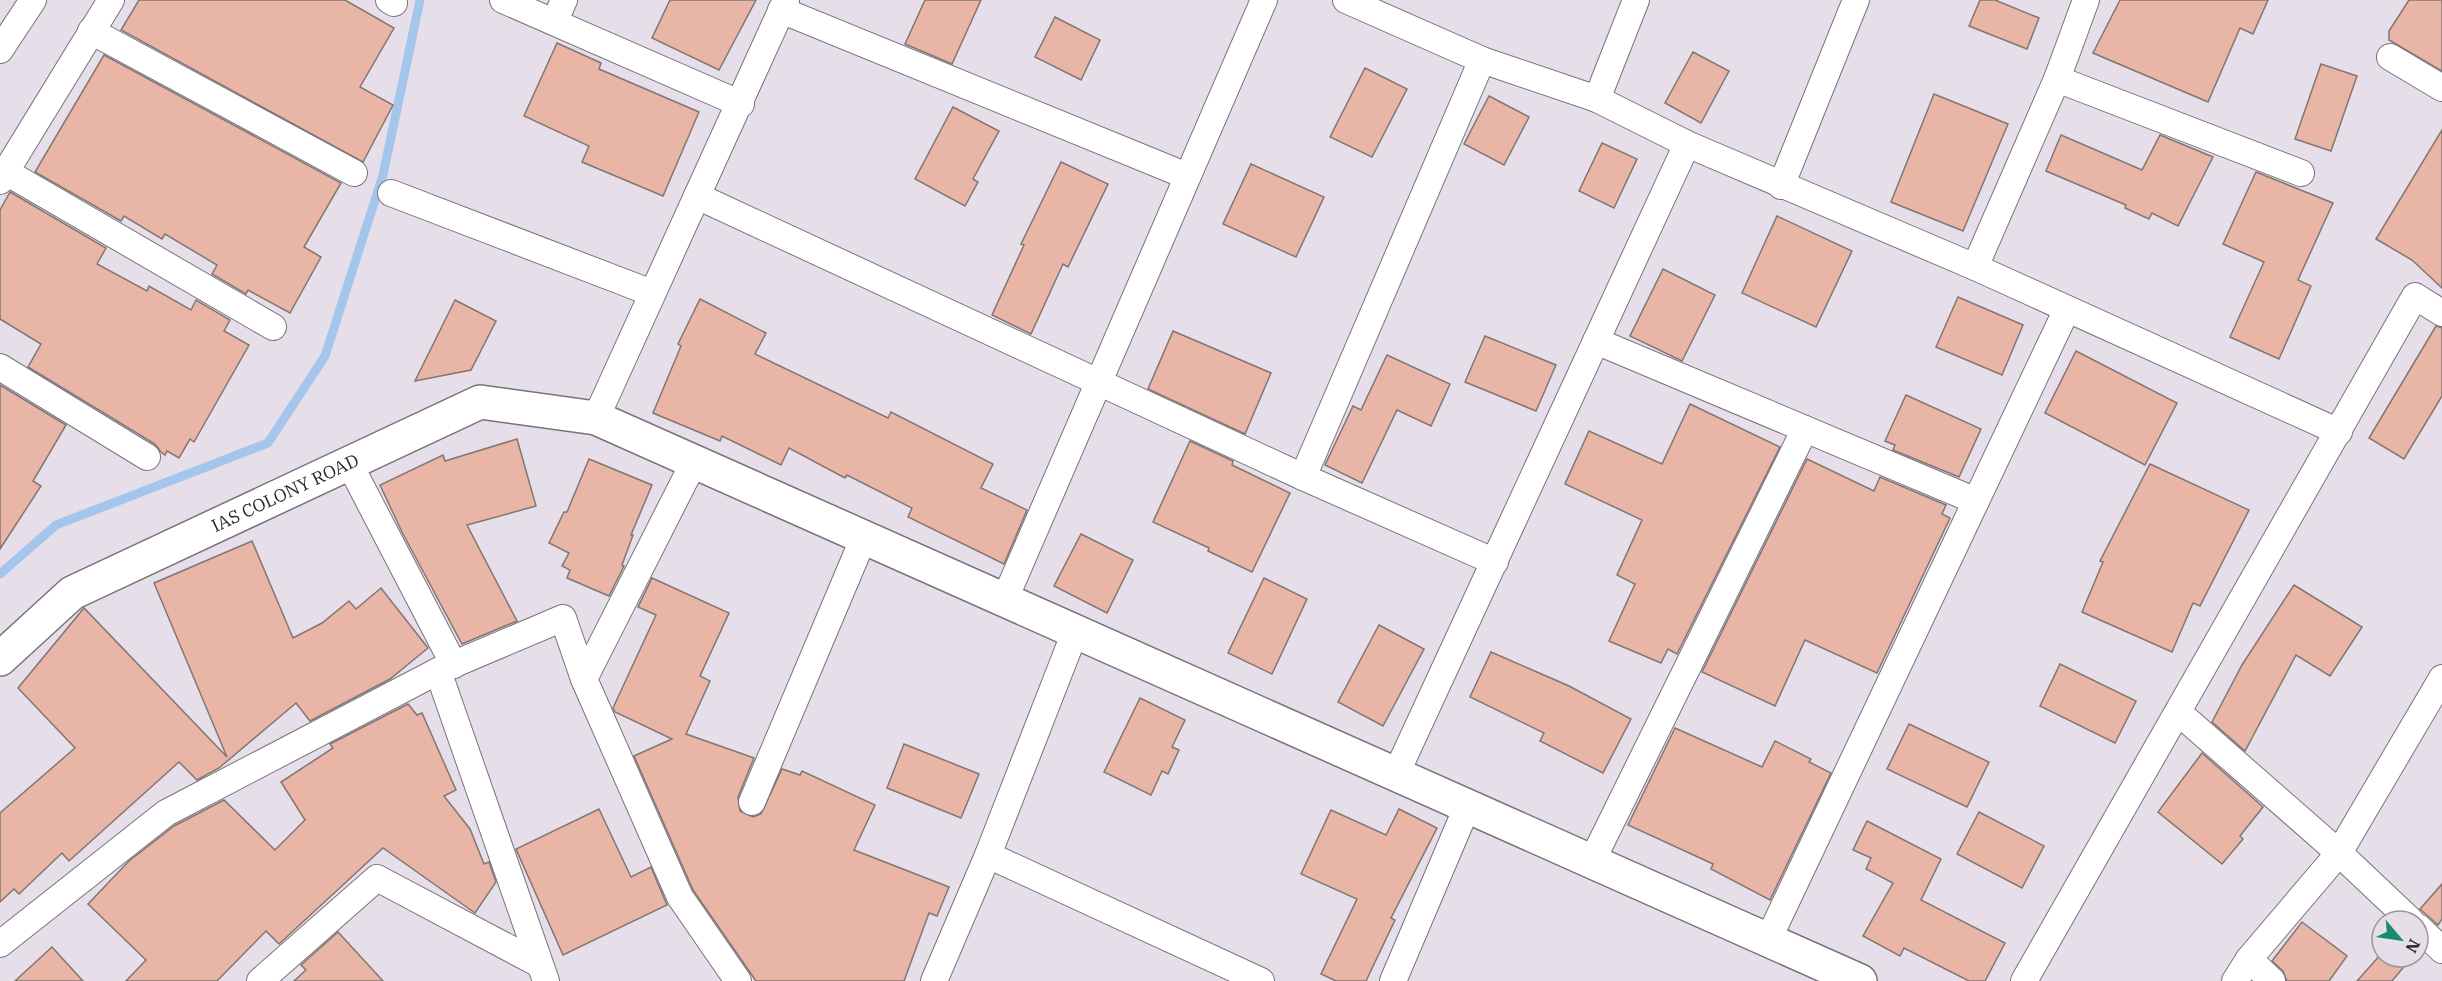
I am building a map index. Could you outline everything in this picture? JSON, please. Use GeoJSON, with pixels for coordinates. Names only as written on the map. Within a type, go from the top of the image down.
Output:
{"type":"FeatureCollection","features":[{"type":"Feature","properties":{"kind":"street"},"geometry":{"type":"LineString","coordinates":[[0,50],[33,0]]}},
{"type":"Feature","properties":{"kind":"street"},"geometry":{"type":"LineString","coordinates":[[111,0],[3,176],[273,327]]}},
{"type":"Feature","properties":{"kind":"street"},"geometry":{"type":"LineString","coordinates":[[503,0],[560,11],[741,104]]}},
{"type":"Feature","properties":{"kind":"street"},"geometry":{"type":"LineString","coordinates":[[1004,601],[1264,0]]}},
{"type":"Feature","properties":{"kind":"street"},"geometry":{"type":"LineString","coordinates":[[1346,0],[1482,60],[1597,99],[1687,144],[1975,267],[2339,432]]}},
{"type":"Feature","properties":{"kind":"street"},"geometry":{"type":"LineString","coordinates":[[1597,99],[1636,0]]}},
{"type":"Feature","properties":{"kind":"street"},"geometry":{"type":"LineString","coordinates":[[1781,186],[1856,0]]}},
{"type":"Feature","properties":{"kind":"street"},"geometry":{"type":"LineString","coordinates":[[1975,267],[2057,79],[2086,0]]}},
{"type":"Feature","properties":{"kind":"street"},"geometry":{"type":"LineString","coordinates":[[596,418],[741,104],[784,5],[1187,176]]}},
{"type":"Feature","properties":{"kind":"street"},"geometry":{"type":"LineString","coordinates":[[91,31],[354,173]]}},
{"type":"Feature","properties":{"kind":"street"},"geometry":{"type":"LineString","coordinates":[[2390,57],[2442,88]]}},
{"type":"Feature","properties":{"kind":"street"},"geometry":{"type":"LineString","coordinates":[[1303,477],[1482,60]]}},
{"type":"Feature","properties":{"kind":"street"},"geometry":{"type":"LineString","coordinates":[[2057,79],[2301,173]]}},
{"type":"Feature","properties":{"kind":"street"},"geometry":{"type":"LineString","coordinates":[[1396,774],[1687,144]]}},
{"type":"Feature","properties":{"kind":"street"},"geometry":{"type":"LineString","coordinates":[[390,193],[652,293]]}},
{"type":"Feature","properties":{"kind":"street"},"geometry":{"type":"LineString","coordinates":[[697,196],[1303,477],[1495,562]]}},
{"type":"Feature","properties":{"kind":"street"},"geometry":{"type":"LineString","coordinates":[[2024,981],[2415,297],[2442,313]]}},
{"type":"Feature","properties":{"kind":"street"},"geometry":{"type":"LineString","coordinates":[[1768,940],[2067,309]]}},
{"type":"Feature","properties":{"kind":"street"},"geometry":{"type":"LineString","coordinates":[[1596,341],[1976,501]]}},
{"type":"Feature","properties":{"kind":"street"},"geometry":{"type":"LineString","coordinates":[[0,367],[147,457]]}},
{"type":"Feature","properties":{"kind":"street","name":"IAS COLONY ROAD"},"geometry":{"type":"LineString","coordinates":[[0,659],[72,593],[480,402],[596,418],[1860,981]]}},
{"type":"Feature","properties":{"kind":"street"},"geometry":{"type":"LineString","coordinates":[[1591,863],[1805,429]]}},
{"type":"Feature","properties":{"kind":"street"},"geometry":{"type":"LineString","coordinates":[[584,679],[694,462]]}},
{"type":"Feature","properties":{"kind":"street"},"geometry":{"type":"LineString","coordinates":[[350,463],[446,668],[543,973]]}},
{"type":"Feature","properties":{"kind":"street"},"geometry":{"type":"LineString","coordinates":[[752,802],[864,537]]}},
{"type":"Feature","properties":{"kind":"street"},"geometry":{"type":"LineString","coordinates":[[0,944],[166,813],[446,668],[563,618],[584,679],[680,897],[738,981]]}},
{"type":"Feature","properties":{"kind":"street"},"geometry":{"type":"LineString","coordinates":[[934,981],[988,855],[1075,632]]}},
{"type":"Feature","properties":{"kind":"street"},"geometry":{"type":"LineString","coordinates":[[2235,981],[2249,959],[2339,854],[2439,692]]}},
{"type":"Feature","properties":{"kind":"street"},"geometry":{"type":"LineString","coordinates":[[2178,712],[2398,909]]}},
{"type":"Feature","properties":{"kind":"street"},"geometry":{"type":"LineString","coordinates":[[1393,981],[1467,807]]}},
{"type":"Feature","properties":{"kind":"street"},"geometry":{"type":"LineString","coordinates":[[988,855],[1262,981]]}},
{"type":"Feature","properties":{"kind":"street"},"geometry":{"type":"LineString","coordinates":[[260,981],[377,878],[543,973]]}},
{"type":"Feature","properties":{"kind":"street"},"geometry":{"type":"LineString","coordinates":[[2430,938],[2442,950]]}},
{"type":"Feature","properties":{"kind":"street"},"geometry":{"type":"LineString","coordinates":[[2249,959],[2272,981]]}},
{"type":"Feature","properties":{"kind":"building"},"geometry":{"type":"Polygon","coordinates":[[[139,0],[345,0],[394,28],[360,87],[393,105],[363,162],[121,30],[139,0]]]}},
{"type":"Feature","properties":{"kind":"building"},"geometry":{"type":"Polygon","coordinates":[[[670,0],[756,0],[719,70],[652,38],[670,0]]]}},
{"type":"Feature","properties":{"kind":"building"},"geometry":{"type":"Polygon","coordinates":[[[925,0],[981,0],[952,64],[905,44],[925,0]]]}},
{"type":"Feature","properties":{"kind":"building"},"geometry":{"type":"Polygon","coordinates":[[[1980,0],[1995,0],[2039,18],[2027,49],[1969,26],[1980,0]]]}},
{"type":"Feature","properties":{"kind":"building"},"geometry":{"type":"Polygon","coordinates":[[[2120,0],[2268,0],[2253,34],[2240,28],[2208,102],[2093,53],[2120,0]]]}},
{"type":"Feature","properties":{"kind":"building"},"geometry":{"type":"Polygon","coordinates":[[[2409,0],[2442,0],[2442,71],[2389,40],[2389,31],[2409,0]]]}},
{"type":"Feature","properties":{"kind":"building"},"geometry":{"type":"Polygon","coordinates":[[[1055,17],[1100,40],[1081,80],[1035,57],[1055,17]]]}},
{"type":"Feature","properties":{"kind":"building"},"geometry":{"type":"Polygon","coordinates":[[[557,43],[601,63],[599,69],[699,112],[663,196],[582,162],[589,146],[524,116],[557,43]]]}},
{"type":"Feature","properties":{"kind":"building"},"geometry":{"type":"Polygon","coordinates":[[[1693,52],[1729,71],[1701,123],[1665,103],[1693,52]]]}},
{"type":"Feature","properties":{"kind":"building"},"geometry":{"type":"Polygon","coordinates":[[[104,55],[341,183],[304,247],[321,257],[290,313],[248,290],[246,294],[212,274],[217,265],[165,234],[162,239],[124,216],[121,221],[35,172],[104,55]]]}},
{"type":"Feature","properties":{"kind":"building"},"geometry":{"type":"Polygon","coordinates":[[[2321,64],[2357,76],[2331,151],[2295,139],[2321,64]]]}},
{"type":"Feature","properties":{"kind":"building"},"geometry":{"type":"Polygon","coordinates":[[[1365,68],[1407,89],[1372,157],[1330,137],[1365,68]]]}},
{"type":"Feature","properties":{"kind":"building"},"geometry":{"type":"Polygon","coordinates":[[[1934,94],[2008,124],[1963,231],[1891,202],[1934,94]]]}},
{"type":"Feature","properties":{"kind":"building"},"geometry":{"type":"Polygon","coordinates":[[[1489,96],[1529,117],[1504,165],[1464,144],[1489,96]]]}},
{"type":"Feature","properties":{"kind":"building"},"geometry":{"type":"Polygon","coordinates":[[[953,107],[999,131],[973,179],[978,182],[965,206],[915,179],[953,107]]]}},
{"type":"Feature","properties":{"kind":"building"},"geometry":{"type":"Polygon","coordinates":[[[2442,130],[2442,288],[2412,260],[2376,239],[2442,130]]]}},
{"type":"Feature","properties":{"kind":"building"},"geometry":{"type":"Polygon","coordinates":[[[2061,135],[2142,170],[2160,135],[2213,157],[2178,226],[2152,213],[2149,219],[2125,208],[2126,205],[2046,171],[2061,135]]]}},
{"type":"Feature","properties":{"kind":"building"},"geometry":{"type":"Polygon","coordinates":[[[1602,143],[1637,159],[1614,208],[1579,191],[1602,143]]]}},
{"type":"Feature","properties":{"kind":"building"},"geometry":{"type":"Polygon","coordinates":[[[1061,162],[1108,184],[1068,267],[1063,264],[1031,334],[992,315],[1024,245],[1021,244],[1061,162]]]}},
{"type":"Feature","properties":{"kind":"building"},"geometry":{"type":"Polygon","coordinates":[[[1251,164],[1324,197],[1296,257],[1223,224],[1251,164]]]}},
{"type":"Feature","properties":{"kind":"building"},"geometry":{"type":"Polygon","coordinates":[[[2256,172],[2333,203],[2298,280],[2311,286],[2279,359],[2230,337],[2264,262],[2223,244],[2256,172]]]}},
{"type":"Feature","properties":{"kind":"building"},"geometry":{"type":"Polygon","coordinates":[[[10,192],[106,248],[97,264],[147,291],[149,286],[191,310],[196,300],[230,320],[224,331],[249,345],[194,442],[190,439],[179,458],[167,451],[165,455],[155,444],[28,367],[41,344],[0,319],[0,210],[10,192]]]}},
{"type":"Feature","properties":{"kind":"building"},"geometry":{"type":"Polygon","coordinates":[[[1777,216],[1852,251],[1816,327],[1742,293],[1777,216]]]}},
{"type":"Feature","properties":{"kind":"building"},"geometry":{"type":"Polygon","coordinates":[[[1663,269],[1715,295],[1682,361],[1630,336],[1663,269]]]}},
{"type":"Feature","properties":{"kind":"building"},"geometry":{"type":"Polygon","coordinates":[[[1958,297],[2023,325],[2002,375],[1936,347],[1958,297]]]}},
{"type":"Feature","properties":{"kind":"building"},"geometry":{"type":"Polygon","coordinates":[[[700,299],[766,333],[755,354],[888,418],[891,412],[993,464],[981,488],[1027,510],[1004,564],[908,517],[912,508],[847,475],[845,478],[789,448],[781,465],[722,436],[720,441],[653,413],[681,346],[678,344],[700,299]]]}},
{"type":"Feature","properties":{"kind":"building"},"geometry":{"type":"Polygon","coordinates":[[[455,300],[496,321],[471,370],[415,381],[455,300]]]}},
{"type":"Feature","properties":{"kind":"building"},"geometry":{"type":"Polygon","coordinates":[[[2436,326],[2442,328],[2442,396],[2404,459],[2369,438],[2436,326]]]}},
{"type":"Feature","properties":{"kind":"building"},"geometry":{"type":"Polygon","coordinates":[[[1173,331],[1271,373],[1245,434],[1148,389],[1173,331]]]}},
{"type":"Feature","properties":{"kind":"building"},"geometry":{"type":"Polygon","coordinates":[[[1485,336],[1556,365],[1536,411],[1465,382],[1485,336]]]}},
{"type":"Feature","properties":{"kind":"building"},"geometry":{"type":"Polygon","coordinates":[[[2076,351],[2177,403],[2145,465],[2045,413],[2076,351]]]}},
{"type":"Feature","properties":{"kind":"building"},"geometry":{"type":"Polygon","coordinates":[[[1387,355],[1450,384],[1431,426],[1397,410],[1362,483],[1325,465],[1353,406],[1361,410],[1387,355]]]}},
{"type":"Feature","properties":{"kind":"building"},"geometry":{"type":"Polygon","coordinates":[[[0,385],[66,425],[33,481],[41,486],[0,549],[0,385]]]}},
{"type":"Feature","properties":{"kind":"building"},"geometry":{"type":"Polygon","coordinates":[[[1906,395],[1981,429],[1959,477],[1893,450],[1895,445],[1885,441],[1906,395]]]}},
{"type":"Feature","properties":{"kind":"building"},"geometry":{"type":"Polygon","coordinates":[[[1690,404],[1780,447],[1677,654],[1668,649],[1661,663],[1609,641],[1635,584],[1617,575],[1642,520],[1565,484],[1589,431],[1662,464],[1690,404]]]}},
{"type":"Feature","properties":{"kind":"building"},"geometry":{"type":"Polygon","coordinates":[[[517,439],[536,506],[467,525],[517,621],[462,644],[402,532],[380,485],[443,455],[445,461],[517,439]]]}},
{"type":"Feature","properties":{"kind":"building"},"geometry":{"type":"Polygon","coordinates":[[[1190,441],[1233,461],[1232,465],[1290,493],[1252,572],[1208,551],[1209,548],[1153,522],[1190,441]]]}},
{"type":"Feature","properties":{"kind":"building"},"geometry":{"type":"Polygon","coordinates":[[[589,459],[652,485],[631,535],[633,535],[622,565],[624,566],[609,596],[567,578],[570,570],[562,566],[569,553],[549,543],[564,512],[567,512],[589,459]]]}},
{"type":"Feature","properties":{"kind":"building"},"geometry":{"type":"Polygon","coordinates":[[[1807,459],[1874,491],[1880,477],[1946,505],[1942,514],[1950,518],[1877,673],[1805,640],[1775,706],[1702,672],[1807,459]]]}},
{"type":"Feature","properties":{"kind":"building"},"geometry":{"type":"Polygon","coordinates":[[[2150,464],[2249,510],[2200,606],[2193,603],[2172,652],[2082,612],[2103,562],[2100,561],[2150,464]]]}},
{"type":"Feature","properties":{"kind":"building"},"geometry":{"type":"Polygon","coordinates":[[[1081,534],[1133,560],[1107,613],[1054,586],[1081,534]]]}},
{"type":"Feature","properties":{"kind":"building"},"geometry":{"type":"Polygon","coordinates":[[[252,541],[293,638],[322,623],[349,601],[356,609],[381,588],[428,648],[390,679],[310,721],[296,703],[219,768],[197,780],[179,762],[69,861],[62,853],[19,894],[14,889],[0,902],[0,813],[75,748],[18,688],[84,608],[227,757],[154,583],[252,541]]]}},
{"type":"Feature","properties":{"kind":"building"},"geometry":{"type":"Polygon","coordinates":[[[652,578],[729,613],[700,676],[710,681],[686,734],[754,758],[738,797],[740,811],[753,817],[761,814],[782,769],[800,775],[802,771],[875,805],[854,850],[949,887],[937,916],[929,913],[904,981],[756,981],[693,890],[634,756],[672,739],[615,712],[613,708],[656,615],[638,607],[652,578]]]}},
{"type":"Feature","properties":{"kind":"building"},"geometry":{"type":"Polygon","coordinates":[[[1264,578],[1307,599],[1272,674],[1228,653],[1264,578]]]}},
{"type":"Feature","properties":{"kind":"building"},"geometry":{"type":"Polygon","coordinates":[[[2294,585],[2362,627],[2330,676],[2296,655],[2245,751],[2212,722],[2242,665],[2294,585]]]}},
{"type":"Feature","properties":{"kind":"building"},"geometry":{"type":"Polygon","coordinates":[[[1379,625],[1424,649],[1383,726],[1338,702],[1379,625]]]}},
{"type":"Feature","properties":{"kind":"building"},"geometry":{"type":"Polygon","coordinates":[[[1491,652],[1569,686],[1631,719],[1603,773],[1540,741],[1544,733],[1470,697],[1491,652]]]}},
{"type":"Feature","properties":{"kind":"building"},"geometry":{"type":"Polygon","coordinates":[[[2060,664],[2136,701],[2115,743],[2040,706],[2060,664]]]}},
{"type":"Feature","properties":{"kind":"building"},"geometry":{"type":"Polygon","coordinates":[[[1140,698],[1185,720],[1172,747],[1179,750],[1168,774],[1162,771],[1151,795],[1104,772],[1140,698]]]}},
{"type":"Feature","properties":{"kind":"building"},"geometry":{"type":"Polygon","coordinates":[[[408,704],[417,715],[422,713],[456,790],[444,796],[470,829],[484,864],[489,862],[496,882],[475,913],[383,848],[279,944],[266,931],[217,981],[126,981],[146,960],[88,904],[129,861],[174,826],[224,800],[275,850],[305,820],[281,782],[333,748],[330,744],[408,704]]]}},
{"type":"Feature","properties":{"kind":"building"},"geometry":{"type":"Polygon","coordinates":[[[1909,724],[1989,762],[1967,807],[1887,769],[1909,724]]]}},
{"type":"Feature","properties":{"kind":"building"},"geometry":{"type":"Polygon","coordinates":[[[1675,728],[1762,767],[1775,741],[1811,759],[1809,762],[1831,773],[1770,900],[1711,869],[1713,864],[1628,825],[1675,728]]]}},
{"type":"Feature","properties":{"kind":"building"},"geometry":{"type":"Polygon","coordinates":[[[904,744],[979,774],[961,818],[887,788],[904,744]]]}},
{"type":"Feature","properties":{"kind":"building"},"geometry":{"type":"Polygon","coordinates":[[[2202,753],[2263,807],[2240,836],[2243,839],[2222,864],[2158,812],[2202,753]]]}},
{"type":"Feature","properties":{"kind":"building"},"geometry":{"type":"Polygon","coordinates":[[[599,809],[631,877],[651,867],[667,905],[563,955],[516,849],[599,809]]]}},
{"type":"Feature","properties":{"kind":"building"},"geometry":{"type":"Polygon","coordinates":[[[1399,809],[1437,828],[1391,918],[1395,920],[1366,981],[1336,981],[1321,974],[1357,899],[1301,874],[1331,810],[1386,835],[1399,809]]]}},
{"type":"Feature","properties":{"kind":"building"},"geometry":{"type":"Polygon","coordinates":[[[1979,812],[2044,846],[2022,888],[1957,854],[1979,812]]]}},
{"type":"Feature","properties":{"kind":"building"},"geometry":{"type":"Polygon","coordinates":[[[1867,821],[1941,859],[1921,900],[2005,943],[1985,981],[1969,981],[1904,948],[1900,956],[1863,936],[1893,883],[1866,869],[1871,858],[1853,850],[1867,821]]]}},
{"type":"Feature","properties":{"kind":"building"},"geometry":{"type":"Polygon","coordinates":[[[2442,884],[2442,919],[2438,925],[2430,918],[2430,909],[2420,909],[2442,884]]]}},
{"type":"Feature","properties":{"kind":"building"},"geometry":{"type":"Polygon","coordinates":[[[2302,922],[2347,956],[2329,981],[2287,981],[2283,971],[2272,961],[2302,922]]]}},
{"type":"Feature","properties":{"kind":"building"},"geometry":{"type":"Polygon","coordinates":[[[338,932],[383,981],[294,981],[306,970],[301,965],[338,932]]]}},
{"type":"Feature","properties":{"kind":"building"},"geometry":{"type":"Polygon","coordinates":[[[52,947],[83,981],[15,981],[52,947]]]}},
{"type":"Feature","properties":{"kind":"building"},"geometry":{"type":"Polygon","coordinates":[[[2370,966],[2370,969],[2402,969],[2392,981],[2357,981],[2370,966]]]}},
{"type":"Feature","properties":{"kind":"waterway"},"geometry":{"type":"LineString","coordinates":[[0,574],[56,525],[268,443],[325,356],[383,175],[420,0]]}}]}
